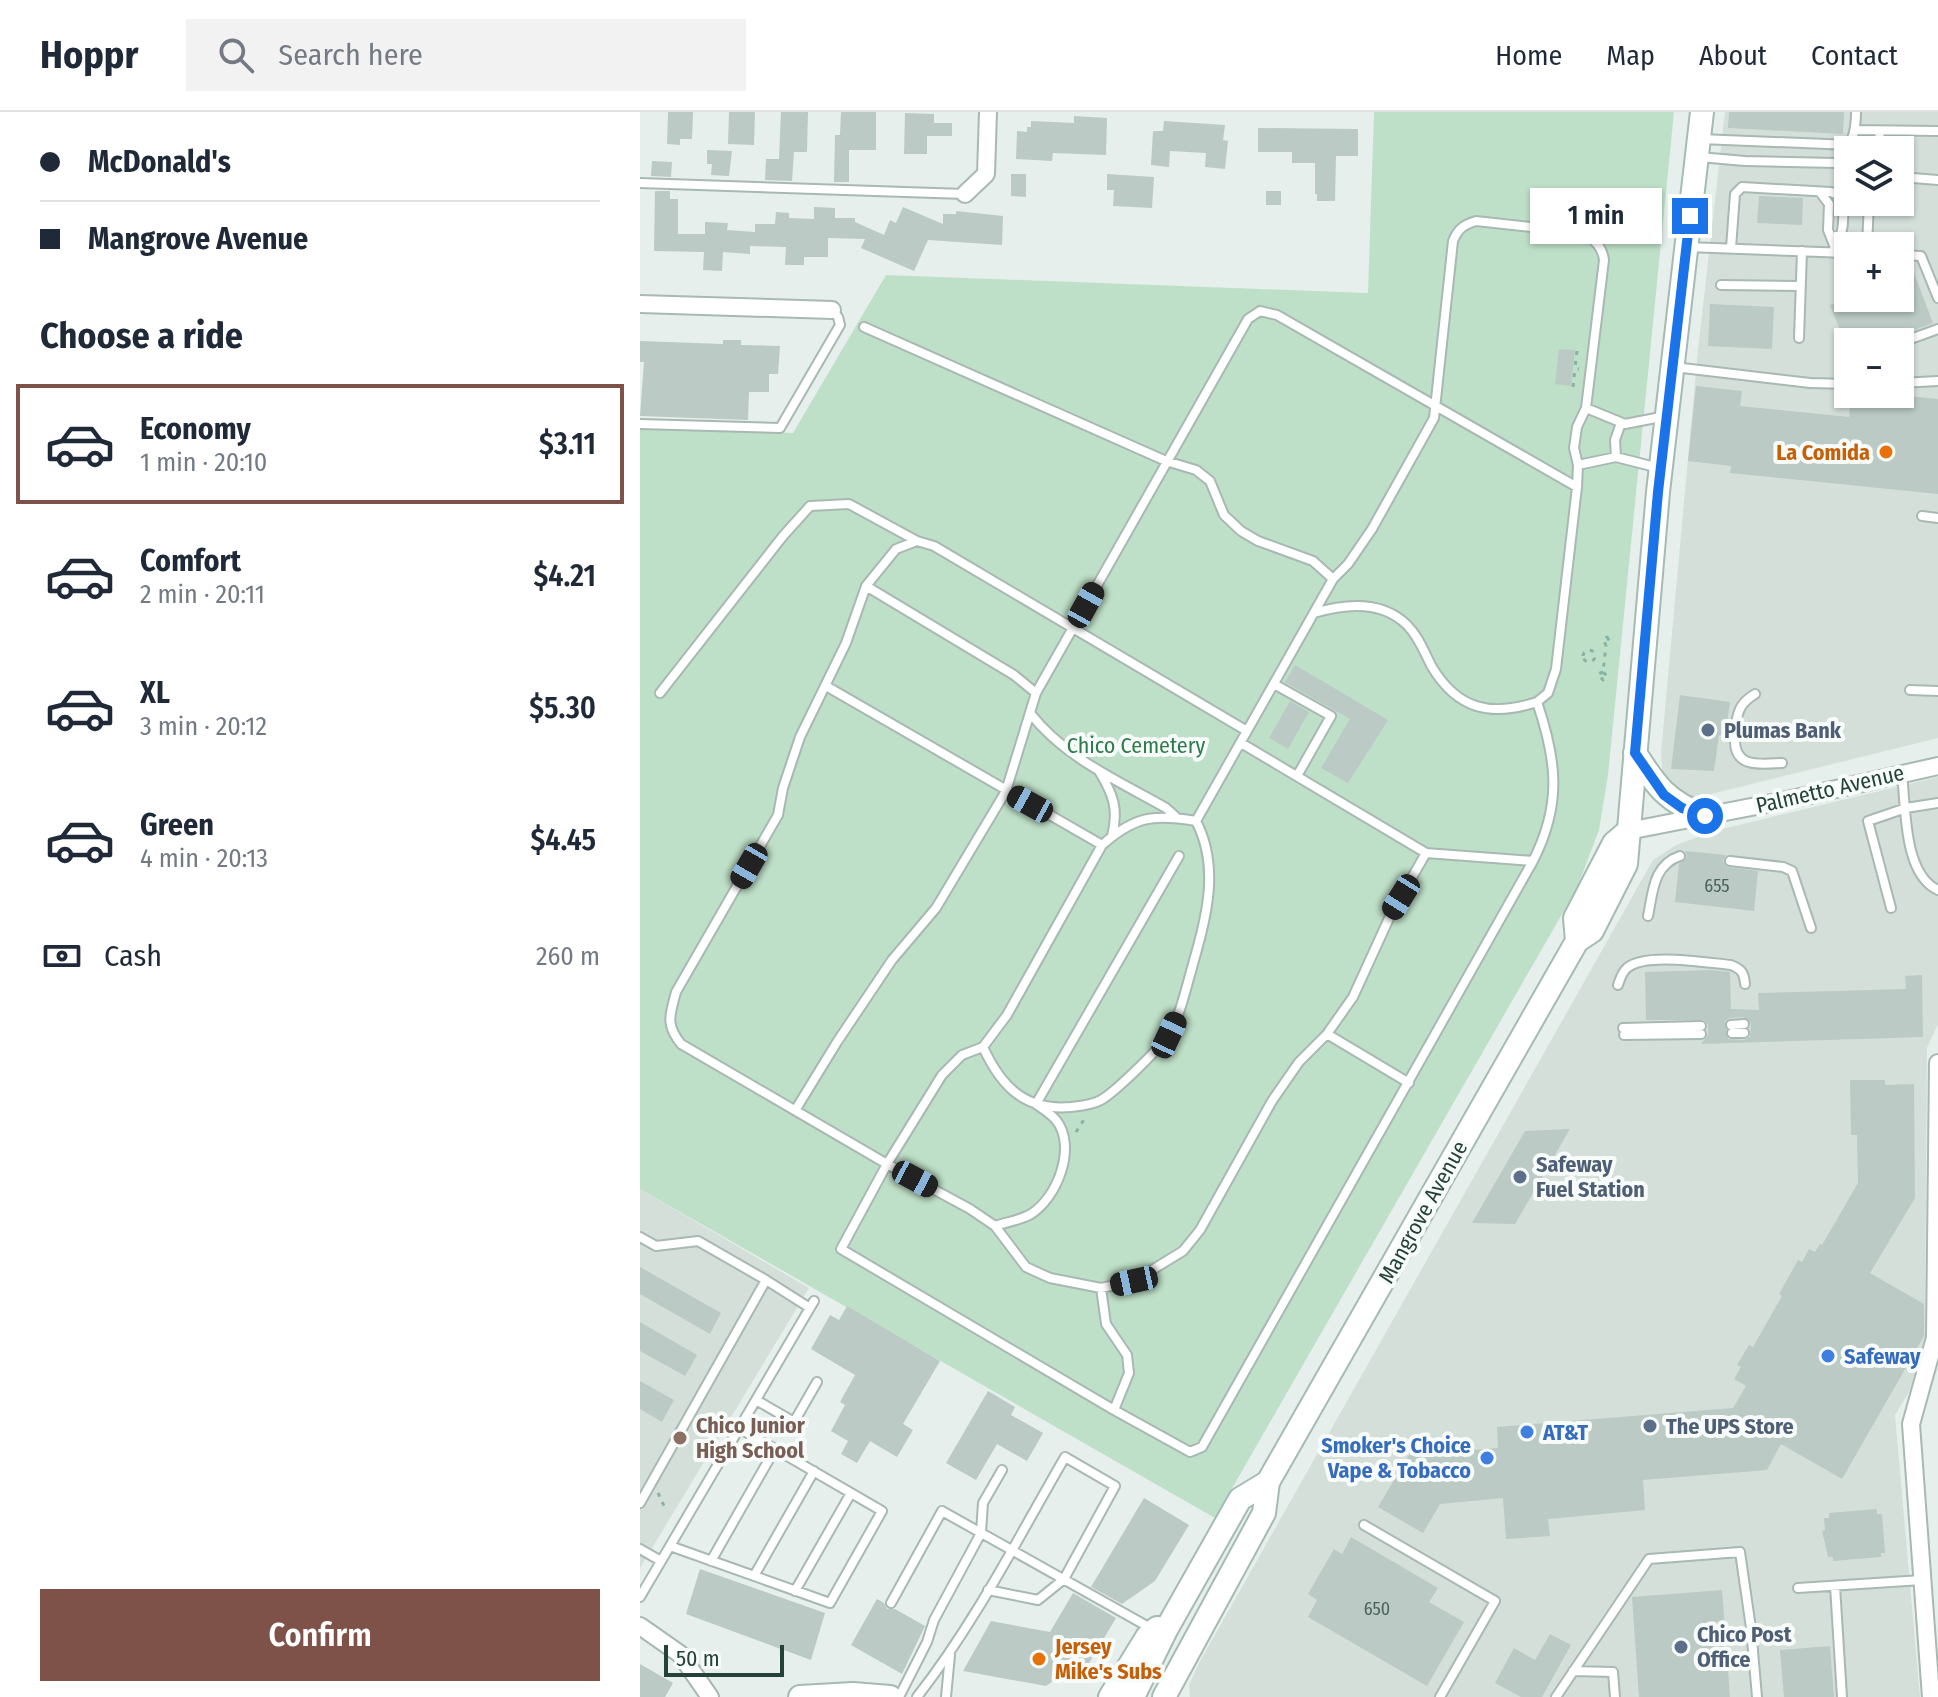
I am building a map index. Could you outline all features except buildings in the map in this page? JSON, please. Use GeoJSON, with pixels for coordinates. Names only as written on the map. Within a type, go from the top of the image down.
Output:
{"type":"FeatureCollection","features":[{"type":"Feature","properties":{"kind":"street"},"geometry":{"type":"LineString","coordinates":[[965,194],[986,174],[988,112]]}},
{"type":"Feature","properties":{"kind":"street"},"geometry":{"type":"LineString","coordinates":[[1628,831],[1661,469],[1702,112]]}},
{"type":"Feature","properties":{"kind":"street"},"geometry":{"type":"LineString","coordinates":[[640,304],[832,310]]}},
{"type":"Feature","properties":{"kind":"street"},"geometry":{"type":"LineString","coordinates":[[1635,753],[1664,795],[1682,808],[1705,816]]}},
{"type":"Feature","properties":{"kind":"street","name":"Palmetto Avenue"},"geometry":{"type":"LineString","coordinates":[[1628,831],[1938,766]]}},
{"type":"Feature","properties":{"kind":"street","name":"Mangrove Avenue"},"geometry":{"type":"LineString","coordinates":[[1171,1691],[1264,1513],[1268,1482],[1577,941],[1575,918],[1614,843],[1628,831]]}},
{"type":"Feature","properties":{"kind":"street"},"geometry":{"type":"LineString","coordinates":[[1931,1697],[1911,1424],[1935,1338],[1938,1063]]}},
{"type":"Feature","properties":{"kind":"street","name":"Mangrove Avenue"},"geometry":{"type":"LineString","coordinates":[[1133,1697],[1174,1615],[1240,1499],[1268,1482]]}},
{"type":"Feature","properties":{"kind":"street"},"geometry":{"type":"LineString","coordinates":[[1110,1697],[1147,1637],[1174,1615]]}},
{"type":"Feature","properties":{"kind":"street"},"geometry":{"type":"LineString","coordinates":[[640,1626],[680,1654],[710,1697]]}},
{"type":"Feature","properties":{"kind":"street"},"geometry":{"type":"LineString","coordinates":[[800,1697],[853,1694],[890,1697]]}},
{"type":"Feature","properties":{"kind":"lane"},"geometry":{"type":"LineString","coordinates":[[1855,136],[1856,112]]}},
{"type":"Feature","properties":{"kind":"lane"},"geometry":{"type":"LineString","coordinates":[[1856,130],[1938,131]]}},
{"type":"Feature","properties":{"kind":"lane"},"geometry":{"type":"LineString","coordinates":[[1879,136],[1880,131]]}},
{"type":"Feature","properties":{"kind":"lane"},"geometry":{"type":"LineString","coordinates":[[1698,148],[1745,161],[1834,163]]}},
{"type":"Feature","properties":{"kind":"lane"},"geometry":{"type":"LineString","coordinates":[[1698,148],[1834,148]]}},
{"type":"Feature","properties":{"kind":"lane"},"geometry":{"type":"LineString","coordinates":[[1914,178],[1938,180]]}},
{"type":"Feature","properties":{"kind":"lane"},"geometry":{"type":"LineString","coordinates":[[640,183],[965,194]]}},
{"type":"Feature","properties":{"kind":"lane"},"geometry":{"type":"LineString","coordinates":[[1731,248],[1735,194],[1742,187],[1831,192],[1842,199],[1841,232]]}},
{"type":"Feature","properties":{"kind":"lane"},"geometry":{"type":"LineString","coordinates":[[1686,246],[1802,251],[1834,249],[1828,230],[1829,204],[1820,192]]}},
{"type":"Feature","properties":{"kind":"lane"},"geometry":{"type":"LineString","coordinates":[[1196,821],[1333,579],[1348,564],[1372,529],[1434,418],[1453,241],[1458,230],[1464,224],[1476,221],[1584,233],[1595,241],[1602,250],[1604,260],[1586,408],[1577,427],[1574,448],[1578,465],[1577,487],[1556,669],[1548,693],[1537,702],[1519,708],[1497,710],[1466,703],[1446,688],[1420,642],[1405,623],[1359,604],[1339,605],[1314,613]]}},
{"type":"Feature","properties":{"kind":"lane"},"geometry":{"type":"LineString","coordinates":[[1799,338],[1802,251]]}},
{"type":"Feature","properties":{"kind":"lane"},"geometry":{"type":"LineString","coordinates":[[1914,256],[1921,256],[1938,298]]}},
{"type":"Feature","properties":{"kind":"lane"},"geometry":{"type":"LineString","coordinates":[[1721,285],[1800,286]]}},
{"type":"Feature","properties":{"kind":"lane"},"geometry":{"type":"LineString","coordinates":[[640,424],[780,428],[840,325],[832,310]]}},
{"type":"Feature","properties":{"kind":"lane"},"geometry":{"type":"LineString","coordinates":[[796,1109],[892,960],[944,896],[1006,791],[1036,693],[1248,319],[1260,311],[1277,315],[1577,487]]}},
{"type":"Feature","properties":{"kind":"lane"},"geometry":{"type":"LineString","coordinates":[[864,327],[1166,461],[1196,470],[1210,481],[1224,515],[1241,531],[1258,541],[1313,561],[1333,579]]}},
{"type":"Feature","properties":{"kind":"lane"},"geometry":{"type":"LineString","coordinates":[[1914,338],[1938,329]]}},
{"type":"Feature","properties":{"kind":"lane"},"geometry":{"type":"LineString","coordinates":[[1673,367],[1834,384]]}},
{"type":"Feature","properties":{"kind":"lane"},"geometry":{"type":"LineString","coordinates":[[1914,382],[1938,381]]}},
{"type":"Feature","properties":{"kind":"lane"},"geometry":{"type":"LineString","coordinates":[[1586,408],[1621,423],[1667,416]]}},
{"type":"Feature","properties":{"kind":"lane"},"geometry":{"type":"LineString","coordinates":[[1616,457],[1615,440],[1621,423]]}},
{"type":"Feature","properties":{"kind":"lane"},"geometry":{"type":"LineString","coordinates":[[1578,465],[1616,457],[1661,469]]}},
{"type":"Feature","properties":{"kind":"lane"},"geometry":{"type":"LineString","coordinates":[[660,693],[810,506],[849,504],[917,541],[934,546],[1247,731]]}},
{"type":"Feature","properties":{"kind":"lane"},"geometry":{"type":"LineString","coordinates":[[1922,516],[1938,518]]}},
{"type":"Feature","properties":{"kind":"lane"},"geometry":{"type":"LineString","coordinates":[[917,541],[896,549],[866,586],[846,643],[800,737],[783,788],[778,815],[676,992],[670,1016],[671,1032],[681,1044],[970,1209],[995,1226],[1026,1267],[1050,1278],[1101,1288],[1134,1281],[1183,1251],[1200,1230],[1272,1101],[1299,1062],[1327,1034],[1353,997],[1391,914],[1426,853]]}},
{"type":"Feature","properties":{"kind":"lane"},"geometry":{"type":"LineString","coordinates":[[866,586],[1014,675],[1036,693]]}},
{"type":"Feature","properties":{"kind":"lane"},"geometry":{"type":"LineString","coordinates":[[1274,684],[1331,716],[1297,776]]}},
{"type":"Feature","properties":{"kind":"lane"},"geometry":{"type":"LineString","coordinates":[[826,686],[1102,845]]}},
{"type":"Feature","properties":{"kind":"lane"},"geometry":{"type":"LineString","coordinates":[[1910,690],[1938,691]]}},
{"type":"Feature","properties":{"kind":"lane"},"geometry":{"type":"LineString","coordinates":[[1736,724],[1737,712],[1744,701],[1755,694]]}},
{"type":"Feature","properties":{"kind":"lane"},"geometry":{"type":"LineString","coordinates":[[1196,821],[1167,816],[1142,819],[1124,826],[1102,845],[1007,1015],[983,1047],[952,1062],[887,1164],[841,1249],[1190,1452],[1202,1447],[1533,861],[1550,822],[1554,797],[1554,766],[1537,702]]}},
{"type":"Feature","properties":{"kind":"lane"},"geometry":{"type":"LineString","coordinates":[[1030,713],[1067,751],[1166,808],[1177,818]]}},
{"type":"Feature","properties":{"kind":"lane"},"geometry":{"type":"LineString","coordinates":[[1735,737],[1735,752],[1742,759],[1756,765],[1782,763]]}},
{"type":"Feature","properties":{"kind":"lane"},"geometry":{"type":"LineString","coordinates":[[1241,743],[1426,853],[1533,861]]}},
{"type":"Feature","properties":{"kind":"lane"},"geometry":{"type":"LineString","coordinates":[[1099,770],[1116,805],[1117,819],[1112,836]]}},
{"type":"Feature","properties":{"kind":"lane"},"geometry":{"type":"LineString","coordinates":[[1901,773],[1906,808],[1904,818],[1919,875],[1938,890]]}},
{"type":"Feature","properties":{"kind":"lane"},"geometry":{"type":"LineString","coordinates":[[1891,908],[1868,821],[1906,808],[1938,803]]}},
{"type":"Feature","properties":{"kind":"lane"},"geometry":{"type":"LineString","coordinates":[[1036,1104],[1059,1108],[1101,1100],[1154,1054],[1169,1035],[1206,916],[1209,889],[1207,850],[1196,821]]}},
{"type":"Feature","properties":{"kind":"lane"},"geometry":{"type":"LineString","coordinates":[[1036,1104],[1179,856]]}},
{"type":"Feature","properties":{"kind":"lane"},"geometry":{"type":"LineString","coordinates":[[1648,916],[1655,880],[1662,867],[1680,856]]}},
{"type":"Feature","properties":{"kind":"lane"},"geometry":{"type":"LineString","coordinates":[[1730,861],[1783,867],[1792,871],[1811,928]]}},
{"type":"Feature","properties":{"kind":"lane"},"geometry":{"type":"LineString","coordinates":[[1618,985],[1629,966],[1659,960],[1731,965],[1745,975],[1745,984]]}},
{"type":"Feature","properties":{"kind":"lane"},"geometry":{"type":"LineString","coordinates":[[1732,1029],[1744,1028]]}},
{"type":"Feature","properties":{"kind":"lane"},"geometry":{"type":"LineString","coordinates":[[1624,1032],[1701,1030]]}},
{"type":"Feature","properties":{"kind":"lane"},"geometry":{"type":"LineString","coordinates":[[1327,1034],[1409,1083]]}},
{"type":"Feature","properties":{"kind":"lane"},"geometry":{"type":"LineString","coordinates":[[983,1047],[995,1072],[1010,1088],[1056,1119],[1066,1144],[1065,1157],[1055,1183],[1044,1201],[1032,1213],[995,1226]]}},
{"type":"Feature","properties":{"kind":"lane"},"geometry":{"type":"LineString","coordinates":[[640,1237],[656,1246],[698,1241],[812,1305],[640,1597]]}},
{"type":"Feature","properties":{"kind":"lane"},"geometry":{"type":"LineString","coordinates":[[640,1503],[766,1280]]}},
{"type":"Feature","properties":{"kind":"lane"},"geometry":{"type":"LineString","coordinates":[[1101,1288],[1106,1324],[1127,1355],[1129,1373],[1114,1410]]}},
{"type":"Feature","properties":{"kind":"lane"},"geometry":{"type":"LineString","coordinates":[[756,1400],[794,1422],[817,1382]]}},
{"type":"Feature","properties":{"kind":"lane"},"geometry":{"type":"LineString","coordinates":[[670,1546],[830,1603],[882,1511],[739,1428]]}},
{"type":"Feature","properties":{"kind":"lane"},"geometry":{"type":"LineString","coordinates":[[711,1561],[775,1449]]}},
{"type":"Feature","properties":{"kind":"lane"},"geometry":{"type":"LineString","coordinates":[[917,1697],[950,1654],[1065,1457],[1115,1486],[1064,1579],[1038,1600],[988,1590]]}},
{"type":"Feature","properties":{"kind":"lane"},"geometry":{"type":"LineString","coordinates":[[899,1697],[927,1642],[934,1620],[981,1533],[983,1503],[1002,1470]]}},
{"type":"Feature","properties":{"kind":"lane"},"geometry":{"type":"LineString","coordinates":[[754,1576],[814,1471]]}},
{"type":"Feature","properties":{"kind":"lane"},"geometry":{"type":"LineString","coordinates":[[795,1591],[851,1493]]}},
{"type":"Feature","properties":{"kind":"lane"},"geometry":{"type":"LineString","coordinates":[[891,1603],[942,1511],[1155,1630]]}},
{"type":"Feature","properties":{"kind":"lane"},"geometry":{"type":"LineString","coordinates":[[1364,1525],[1495,1601],[1440,1697]]}},
{"type":"Feature","properties":{"kind":"lane"},"geometry":{"type":"LineString","coordinates":[[640,1549],[661,1561]]}},
{"type":"Feature","properties":{"kind":"lane"},"geometry":{"type":"LineString","coordinates":[[1556,1697],[1649,1559],[1740,1552],[1757,1697]]}},
{"type":"Feature","properties":{"kind":"lane"},"geometry":{"type":"LineString","coordinates":[[1798,1588],[1922,1580]]}},
{"type":"Feature","properties":{"kind":"lane"},"geometry":{"type":"LineString","coordinates":[[1835,1586],[1842,1697]]}},
{"type":"Feature","properties":{"kind":"lane"},"geometry":{"type":"LineString","coordinates":[[946,1697],[950,1654]]}},
{"type":"Feature","properties":{"kind":"lane"},"geometry":{"type":"LineString","coordinates":[[1573,1671],[1613,1672],[1615,1697]]}},
{"type":"Feature","properties":{"kind":"path"},"geometry":{"type":"LineString","coordinates":[[1573,387],[1575,368]]}},
{"type":"Feature","properties":{"kind":"path"},"geometry":{"type":"LineString","coordinates":[[1603,672],[1606,645]]}},
{"type":"Feature","properties":{"kind":"path"},"geometry":{"type":"LineString","coordinates":[[1595,657],[1605,658]]}},
{"type":"Feature","properties":{"kind":"path"},"geometry":{"type":"LineString","coordinates":[[1065,1157],[1078,1128],[1101,1100]]}},
{"type":"Feature","properties":{"kind":"shaded area"},"geometry":{"type":"Polygon","coordinates":[[[1725,112],[1938,112],[1938,738],[1691,799],[1680,797],[1663,777],[1661,753],[1698,350],[1725,112]]]}},
{"type":"Feature","properties":{"kind":"shaded area"},"geometry":{"type":"Polygon","coordinates":[[[1938,777],[1938,1024],[1927,1048],[1925,1337],[1909,1392],[1895,1415],[1920,1697],[1190,1697],[1189,1685],[1199,1663],[1653,860],[1676,845],[1714,831],[1938,777]]]}},
{"type":"Feature","properties":{"kind":"shaded area","name":"Chico Junior High School"},"geometry":{"type":"Polygon","coordinates":[[[640,1189],[809,1288],[640,1568],[640,1189]]]}},
{"type":"Feature","properties":{"kind":"green space","name":"Chico Cemetery"},"geometry":{"type":"Polygon","coordinates":[[[1374,112],[1674,112],[1608,775],[1599,830],[1577,888],[1215,1518],[640,1189],[640,428],[793,433],[886,275],[1368,293],[1374,112]]]}},
{"type":"Feature","properties":{"kind":"place","name":"La Comida"},"geometry":{"type":"Point","coordinates":[1886,452]}},
{"type":"Feature","properties":{"kind":"place","name":"Plumas Bank"},"geometry":{"type":"Point","coordinates":[1708,730]}},
{"type":"Feature","properties":{"kind":"place","name":"Safeway Fuel Station"},"geometry":{"type":"Point","coordinates":[1520,1177]}},
{"type":"Feature","properties":{"kind":"place","name":"Safeway"},"geometry":{"type":"Point","coordinates":[1828,1356]}},
{"type":"Feature","properties":{"kind":"place","name":"The UPS Store"},"geometry":{"type":"Point","coordinates":[1650,1426]}},
{"type":"Feature","properties":{"kind":"place","name":"AT&T"},"geometry":{"type":"Point","coordinates":[1527,1432]}},
{"type":"Feature","properties":{"kind":"place","name":"Chico Junior High School"},"geometry":{"type":"Point","coordinates":[680,1438]}},
{"type":"Feature","properties":{"kind":"place","name":"Smoker's Choice Vape & Tobacco"},"geometry":{"type":"Point","coordinates":[1487,1458]}},
{"type":"Feature","properties":{"kind":"place","name":"Chico Post Office"},"geometry":{"type":"Point","coordinates":[1681,1647]}},
{"type":"Feature","properties":{"kind":"place","name":"Jersey Mike's Subs"},"geometry":{"type":"Point","coordinates":[1039,1659]}},
{"type":"Feature","properties":{"kind":"route"},"geometry":{"type":"LineString","coordinates":[[1690,216],[1658,492],[1635,753],[1664,795],[1682,808],[1705,816]]}}]}
